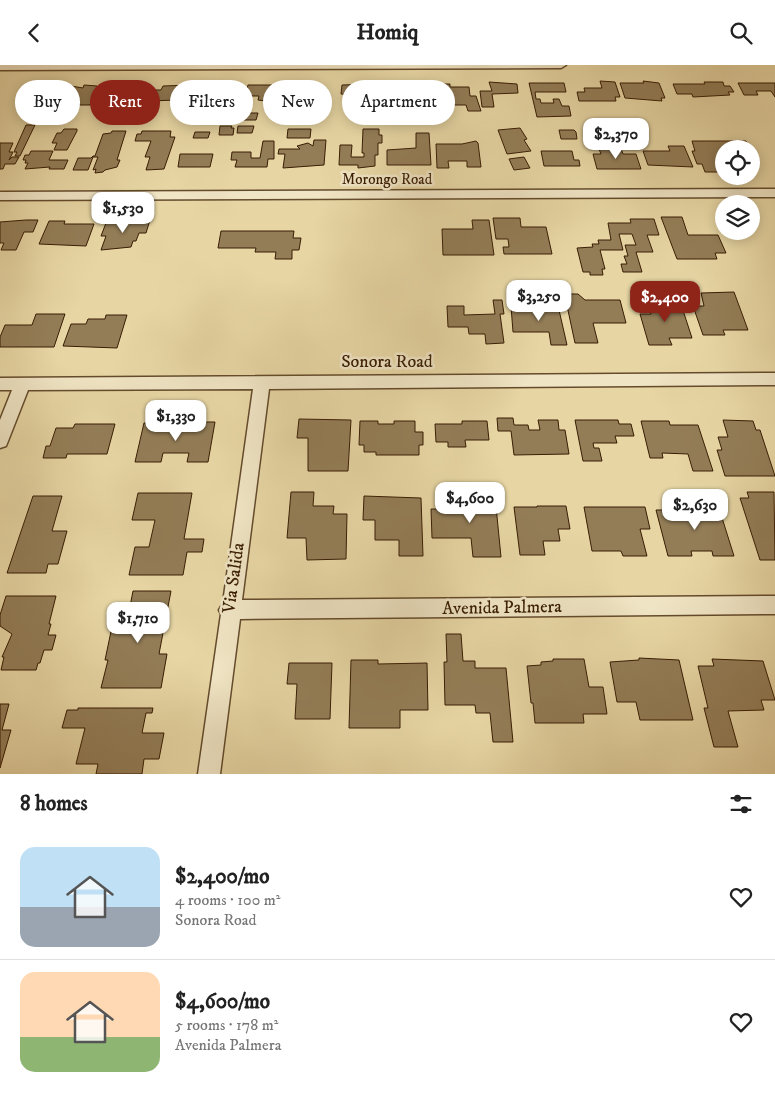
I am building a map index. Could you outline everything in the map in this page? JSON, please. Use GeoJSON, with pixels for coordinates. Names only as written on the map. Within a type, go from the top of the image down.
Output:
{"type":"FeatureCollection","features":[{"type":"Feature","properties":{"kind":"street"},"geometry":{"type":"LineString","coordinates":[[0,67],[561,65]]}},
{"type":"Feature","properties":{"kind":"street","name":"Morongo Road"},"geometry":{"type":"LineString","coordinates":[[0,196],[775,193]]}},
{"type":"Feature","properties":{"kind":"street","name":"Sonora Road"},"geometry":{"type":"LineString","coordinates":[[0,384],[775,379]]}},
{"type":"Feature","properties":{"kind":"street","name":"Via Salida"},"geometry":{"type":"LineString","coordinates":[[208,774],[262,383]]}},
{"type":"Feature","properties":{"kind":"street"},"geometry":{"type":"LineString","coordinates":[[0,441],[22,384]]}},
{"type":"Feature","properties":{"kind":"street","name":"Avenida Palmera"},"geometry":{"type":"LineString","coordinates":[[229,611],[775,605]]}},
{"type":"Feature","properties":{"kind":"building"},"geometry":{"type":"Polygon","coordinates":[[[600,81],[615,82],[620,97],[615,97],[616,101],[579,101],[577,92],[585,92],[584,88],[602,88],[600,81]]]}},
{"type":"Feature","properties":{"kind":"building"},"geometry":{"type":"Polygon","coordinates":[[[643,81],[659,83],[665,98],[661,98],[662,101],[625,98],[620,83],[644,83],[643,81]]]}},
{"type":"Feature","properties":{"kind":"building"},"geometry":{"type":"Polygon","coordinates":[[[489,82],[517,84],[518,93],[492,94],[494,107],[482,107],[480,91],[492,91],[489,82]]]}},
{"type":"Feature","properties":{"kind":"building"},"geometry":{"type":"Polygon","coordinates":[[[704,82],[723,82],[724,86],[730,86],[734,92],[728,92],[730,95],[693,97],[692,94],[677,94],[673,84],[705,84],[704,82]]]}},
{"type":"Feature","properties":{"kind":"building"},"geometry":{"type":"Polygon","coordinates":[[[529,83],[564,83],[566,92],[535,92],[536,99],[540,99],[541,103],[554,103],[553,99],[559,99],[562,106],[569,106],[571,116],[537,117],[529,83]]]}},
{"type":"Feature","properties":{"kind":"building"},"geometry":{"type":"Polygon","coordinates":[[[738,83],[775,83],[775,97],[771,91],[756,91],[758,95],[744,95],[738,83]]]}},
{"type":"Feature","properties":{"kind":"building"},"geometry":{"type":"Polygon","coordinates":[[[84,85],[90,85],[90,105],[80,105],[80,88],[83,88],[84,85]]]}},
{"type":"Feature","properties":{"kind":"building"},"geometry":{"type":"Polygon","coordinates":[[[253,85],[263,85],[263,101],[258,100],[259,96],[253,96],[253,85]]]}},
{"type":"Feature","properties":{"kind":"building"},"geometry":{"type":"Polygon","coordinates":[[[163,86],[170,86],[170,100],[160,101],[160,90],[163,86]]]}},
{"type":"Feature","properties":{"kind":"building"},"geometry":{"type":"Polygon","coordinates":[[[455,87],[469,87],[470,96],[476,96],[481,111],[468,111],[466,105],[455,105],[455,87]]]}},
{"type":"Feature","properties":{"kind":"building"},"geometry":{"type":"Polygon","coordinates":[[[253,113],[258,113],[256,120],[253,120],[253,113]]]}},
{"type":"Feature","properties":{"kind":"building"},"geometry":{"type":"Polygon","coordinates":[[[26,125],[35,125],[20,156],[15,156],[17,152],[14,152],[26,125]]]}},
{"type":"Feature","properties":{"kind":"building"},"geometry":{"type":"Polygon","coordinates":[[[220,126],[232,126],[231,128],[234,128],[233,135],[219,135],[220,126]]]}},
{"type":"Feature","properties":{"kind":"building"},"geometry":{"type":"Polygon","coordinates":[[[238,126],[254,126],[252,133],[237,133],[238,126]]]}},
{"type":"Feature","properties":{"kind":"building"},"geometry":{"type":"Polygon","coordinates":[[[520,128],[527,139],[524,140],[531,151],[507,154],[498,130],[520,128]]]}},
{"type":"Feature","properties":{"kind":"building"},"geometry":{"type":"Polygon","coordinates":[[[64,129],[77,129],[77,131],[67,150],[54,150],[57,143],[52,143],[57,133],[61,133],[64,129]]]}},
{"type":"Feature","properties":{"kind":"building"},"geometry":{"type":"Polygon","coordinates":[[[288,129],[311,129],[310,138],[287,138],[288,129]]]}},
{"type":"Feature","properties":{"kind":"building"},"geometry":{"type":"Polygon","coordinates":[[[363,129],[379,129],[379,135],[382,135],[382,143],[378,143],[378,155],[375,155],[375,166],[358,168],[358,165],[339,165],[340,145],[352,145],[351,157],[364,157],[364,153],[362,153],[363,129]]]}},
{"type":"Feature","properties":{"kind":"building"},"geometry":{"type":"Polygon","coordinates":[[[559,130],[574,130],[577,139],[561,139],[559,130]]]}},
{"type":"Feature","properties":{"kind":"building"},"geometry":{"type":"Polygon","coordinates":[[[112,131],[126,131],[117,160],[120,160],[117,167],[95,173],[96,169],[93,170],[98,157],[93,157],[88,170],[73,170],[78,158],[91,158],[93,156],[95,156],[103,134],[111,133],[112,131]]]}},
{"type":"Feature","properties":{"kind":"building"},"geometry":{"type":"Polygon","coordinates":[[[142,131],[171,131],[170,137],[175,137],[164,169],[146,170],[150,157],[145,157],[151,141],[135,141],[137,134],[141,134],[142,131]]]}},
{"type":"Feature","properties":{"kind":"building"},"geometry":{"type":"Polygon","coordinates":[[[195,132],[210,132],[208,138],[193,138],[195,132]]]}},
{"type":"Feature","properties":{"kind":"building"},"geometry":{"type":"Polygon","coordinates":[[[416,133],[429,133],[431,165],[387,165],[387,150],[416,148],[416,133]]]}},
{"type":"Feature","properties":{"kind":"building"},"geometry":{"type":"Polygon","coordinates":[[[314,140],[326,140],[324,165],[283,168],[285,154],[278,154],[279,149],[300,149],[297,146],[308,143],[313,146],[314,140]]]}},
{"type":"Feature","properties":{"kind":"building"},"geometry":{"type":"Polygon","coordinates":[[[263,141],[274,141],[274,159],[268,159],[267,167],[235,167],[237,160],[231,160],[232,152],[251,152],[251,158],[260,158],[263,141]]]}},
{"type":"Feature","properties":{"kind":"building"},"geometry":{"type":"Polygon","coordinates":[[[476,141],[478,143],[481,167],[467,167],[467,161],[448,161],[449,168],[437,168],[436,144],[462,144],[476,141]]]}},
{"type":"Feature","properties":{"kind":"building"},"geometry":{"type":"Polygon","coordinates":[[[692,141],[715,141],[715,172],[705,172],[702,164],[697,164],[692,151],[695,151],[692,141]]]}},
{"type":"Feature","properties":{"kind":"building"},"geometry":{"type":"Polygon","coordinates":[[[0,143],[13,143],[9,152],[13,152],[9,160],[12,157],[19,157],[15,164],[5,164],[3,169],[0,169],[0,143]]]}},
{"type":"Feature","properties":{"kind":"building"},"geometry":{"type":"Polygon","coordinates":[[[668,146],[684,146],[693,167],[648,165],[643,151],[670,151],[668,146]]]}},
{"type":"Feature","properties":{"kind":"building"},"geometry":{"type":"Polygon","coordinates":[[[599,149],[621,149],[623,154],[636,154],[641,169],[597,169],[593,154],[601,154],[599,149]]]}},
{"type":"Feature","properties":{"kind":"building"},"geometry":{"type":"Polygon","coordinates":[[[31,151],[53,151],[49,160],[68,160],[64,169],[49,169],[50,167],[25,169],[28,163],[25,163],[26,160],[23,160],[25,155],[29,155],[31,151]]]}},
{"type":"Feature","properties":{"kind":"building"},"geometry":{"type":"Polygon","coordinates":[[[541,151],[572,151],[574,160],[579,160],[580,166],[544,166],[541,151]]]}},
{"type":"Feature","properties":{"kind":"building"},"geometry":{"type":"Polygon","coordinates":[[[180,154],[213,154],[210,167],[178,167],[180,154]]]}},
{"type":"Feature","properties":{"kind":"building"},"geometry":{"type":"Polygon","coordinates":[[[524,157],[530,168],[514,170],[509,159],[524,157]]]}},
{"type":"Feature","properties":{"kind":"building"},"geometry":{"type":"Polygon","coordinates":[[[661,217],[682,217],[688,235],[715,235],[715,240],[720,240],[726,253],[715,253],[717,259],[677,259],[661,217]]]}},
{"type":"Feature","properties":{"kind":"building"},"geometry":{"type":"Polygon","coordinates":[[[493,218],[520,218],[521,227],[546,227],[552,254],[504,254],[503,247],[509,247],[508,239],[496,239],[493,218]]]}},
{"type":"Feature","properties":{"kind":"building"},"geometry":{"type":"Polygon","coordinates":[[[630,219],[654,219],[659,235],[647,235],[653,252],[636,252],[642,272],[623,272],[621,264],[627,264],[624,256],[628,256],[625,245],[636,245],[632,234],[619,234],[623,250],[600,250],[605,269],[602,269],[603,275],[590,275],[590,272],[583,272],[577,248],[593,247],[592,244],[599,244],[598,240],[611,240],[608,223],[631,223],[630,219]]]}},
{"type":"Feature","properties":{"kind":"building"},"geometry":{"type":"Polygon","coordinates":[[[38,220],[33,232],[24,232],[16,250],[1,250],[4,243],[0,243],[0,222],[38,220]]]}},
{"type":"Feature","properties":{"kind":"building"},"geometry":{"type":"Polygon","coordinates":[[[132,220],[150,220],[146,233],[139,233],[131,247],[101,250],[106,236],[101,236],[106,223],[131,223],[132,220]]]}},
{"type":"Feature","properties":{"kind":"building"},"geometry":{"type":"Polygon","coordinates":[[[472,220],[489,220],[494,255],[443,255],[442,229],[473,229],[472,220]]]}},
{"type":"Feature","properties":{"kind":"building"},"geometry":{"type":"Polygon","coordinates":[[[49,221],[65,221],[64,224],[94,224],[86,246],[39,244],[49,221]]]}},
{"type":"Feature","properties":{"kind":"building"},"geometry":{"type":"Polygon","coordinates":[[[221,231],[294,231],[293,238],[301,238],[299,250],[292,250],[292,259],[275,259],[276,252],[255,252],[256,248],[218,248],[221,231]]]}},
{"type":"Feature","properties":{"kind":"building"},"geometry":{"type":"Polygon","coordinates":[[[734,292],[748,330],[723,330],[725,335],[703,335],[693,306],[704,306],[701,293],[734,292]]]}},
{"type":"Feature","properties":{"kind":"building"},"geometry":{"type":"Polygon","coordinates":[[[567,294],[578,294],[585,300],[620,300],[626,323],[593,323],[598,343],[575,343],[566,301],[568,301],[567,294]]]}},
{"type":"Feature","properties":{"kind":"building"},"geometry":{"type":"Polygon","coordinates":[[[493,300],[502,300],[504,314],[500,314],[504,343],[486,344],[485,334],[469,334],[468,327],[448,327],[447,306],[464,306],[464,315],[495,314],[493,300]]]}},
{"type":"Feature","properties":{"kind":"building"},"geometry":{"type":"Polygon","coordinates":[[[647,301],[680,301],[692,338],[669,338],[672,345],[649,345],[640,314],[651,314],[647,301]]]}},
{"type":"Feature","properties":{"kind":"building"},"geometry":{"type":"Polygon","coordinates":[[[511,306],[552,306],[552,310],[559,310],[567,345],[551,345],[549,332],[513,332],[511,306]]]}},
{"type":"Feature","properties":{"kind":"building"},"geometry":{"type":"Polygon","coordinates":[[[36,314],[65,314],[54,347],[0,347],[0,337],[5,325],[32,325],[36,314]]]}},
{"type":"Feature","properties":{"kind":"building"},"geometry":{"type":"Polygon","coordinates":[[[106,315],[127,315],[117,348],[63,346],[71,324],[86,324],[88,319],[105,319],[106,315]]]}},
{"type":"Feature","properties":{"kind":"building"},"geometry":{"type":"Polygon","coordinates":[[[497,418],[513,418],[514,425],[528,425],[529,430],[540,430],[538,420],[558,420],[559,430],[565,430],[569,454],[514,455],[511,431],[498,431],[497,418]]]}},
{"type":"Feature","properties":{"kind":"building"},"geometry":{"type":"Polygon","coordinates":[[[299,419],[351,420],[348,471],[308,471],[308,438],[297,438],[299,419]]]}},
{"type":"Feature","properties":{"kind":"building"},"geometry":{"type":"Polygon","coordinates":[[[575,420],[618,420],[619,424],[631,424],[634,436],[615,436],[617,443],[593,443],[594,448],[599,448],[602,461],[583,461],[575,420]]]}},
{"type":"Feature","properties":{"kind":"building"},"geometry":{"type":"Polygon","coordinates":[[[723,420],[753,421],[756,430],[760,430],[775,476],[725,476],[717,450],[722,450],[718,437],[728,437],[723,420]]]}},
{"type":"Feature","properties":{"kind":"building"},"geometry":{"type":"Polygon","coordinates":[[[360,421],[378,421],[378,424],[394,424],[394,421],[415,421],[415,432],[423,432],[423,445],[419,445],[419,455],[376,455],[376,452],[364,452],[364,445],[359,445],[360,421]]]}},
{"type":"Feature","properties":{"kind":"building"},"geometry":{"type":"Polygon","coordinates":[[[462,421],[487,421],[489,440],[465,440],[466,447],[448,447],[448,442],[436,442],[435,424],[462,424],[462,421]]]}},
{"type":"Feature","properties":{"kind":"building"},"geometry":{"type":"Polygon","coordinates":[[[641,421],[669,421],[670,425],[698,425],[713,471],[693,471],[688,454],[662,453],[663,458],[650,458],[641,421]]]}},
{"type":"Feature","properties":{"kind":"building"},"geometry":{"type":"Polygon","coordinates":[[[169,422],[167,428],[188,428],[188,422],[215,422],[208,462],[187,462],[189,453],[163,453],[161,462],[135,462],[144,423],[169,422]]]}},
{"type":"Feature","properties":{"kind":"building"},"geometry":{"type":"Polygon","coordinates":[[[75,424],[115,424],[107,454],[67,454],[66,458],[43,458],[46,446],[50,446],[56,428],[73,428],[75,424]]]}},
{"type":"Feature","properties":{"kind":"building"},"geometry":{"type":"Polygon","coordinates":[[[291,492],[314,492],[313,506],[334,506],[333,514],[347,514],[346,559],[307,560],[306,538],[287,538],[291,492]]]}},
{"type":"Feature","properties":{"kind":"building"},"geometry":{"type":"Polygon","coordinates":[[[747,492],[774,492],[775,560],[760,560],[740,498],[749,498],[747,492]]]}},
{"type":"Feature","properties":{"kind":"building"},"geometry":{"type":"Polygon","coordinates":[[[138,493],[192,493],[184,539],[204,539],[202,552],[187,552],[183,575],[129,575],[135,547],[149,547],[155,520],[132,520],[138,493]]]}},
{"type":"Feature","properties":{"kind":"building"},"geometry":{"type":"Polygon","coordinates":[[[33,496],[62,496],[52,531],[67,531],[58,564],[48,564],[46,573],[7,573],[33,496]]]}},
{"type":"Feature","properties":{"kind":"building"},"geometry":{"type":"Polygon","coordinates":[[[364,496],[421,498],[423,556],[399,556],[399,540],[375,540],[375,520],[363,520],[364,496]]]}},
{"type":"Feature","properties":{"kind":"building"},"geometry":{"type":"Polygon","coordinates":[[[466,496],[495,496],[501,557],[473,557],[471,538],[432,538],[431,509],[441,509],[441,501],[466,501],[466,496]]]}},
{"type":"Feature","properties":{"kind":"building"},"geometry":{"type":"Polygon","coordinates":[[[681,505],[718,505],[734,556],[713,556],[712,551],[691,551],[692,556],[668,556],[656,510],[683,510],[681,505]]]}},
{"type":"Feature","properties":{"kind":"building"},"geometry":{"type":"Polygon","coordinates":[[[566,506],[570,529],[558,529],[560,541],[543,541],[545,555],[520,555],[514,507],[566,506]]]}},
{"type":"Feature","properties":{"kind":"building"},"geometry":{"type":"Polygon","coordinates":[[[584,507],[645,507],[650,529],[640,529],[647,556],[623,556],[621,551],[592,551],[584,507]]]}},
{"type":"Feature","properties":{"kind":"building"},"geometry":{"type":"Polygon","coordinates":[[[133,591],[171,591],[159,654],[167,654],[161,688],[101,688],[108,660],[105,660],[113,622],[127,622],[133,591]]]}},
{"type":"Feature","properties":{"kind":"building"},"geometry":{"type":"Polygon","coordinates":[[[6,596],[56,596],[48,635],[56,635],[52,650],[44,650],[36,670],[1,670],[4,657],[2,657],[12,634],[0,626],[0,615],[6,596]]]}},
{"type":"Feature","properties":{"kind":"building"},"geometry":{"type":"Polygon","coordinates":[[[446,634],[461,634],[463,661],[475,661],[475,668],[506,668],[513,742],[493,742],[490,713],[476,713],[475,705],[445,705],[444,662],[447,662],[446,634]]]}},
{"type":"Feature","properties":{"kind":"building"},"geometry":{"type":"Polygon","coordinates":[[[639,658],[679,660],[693,720],[640,720],[636,702],[617,702],[610,662],[639,660],[639,658]]]}},
{"type":"Feature","properties":{"kind":"building"},"geometry":{"type":"Polygon","coordinates":[[[553,659],[584,659],[589,687],[603,687],[607,714],[583,714],[584,723],[535,723],[527,666],[541,665],[541,662],[553,661],[553,659]]]}},
{"type":"Feature","properties":{"kind":"building"},"geometry":{"type":"Polygon","coordinates":[[[712,659],[763,661],[775,700],[761,700],[764,710],[728,711],[738,747],[714,747],[704,708],[708,708],[698,666],[714,666],[712,659]]]}},
{"type":"Feature","properties":{"kind":"building"},"geometry":{"type":"Polygon","coordinates":[[[351,660],[378,660],[378,664],[427,663],[428,710],[400,710],[400,728],[349,728],[351,660]]]}},
{"type":"Feature","properties":{"kind":"building"},"geometry":{"type":"Polygon","coordinates":[[[289,663],[332,663],[330,719],[295,719],[297,684],[287,684],[289,663]]]}},
{"type":"Feature","properties":{"kind":"building"},"geometry":{"type":"Polygon","coordinates":[[[0,704],[9,704],[2,730],[11,730],[0,768],[0,704]]]}},
{"type":"Feature","properties":{"kind":"building"},"geometry":{"type":"Polygon","coordinates":[[[78,708],[153,708],[152,713],[146,713],[142,733],[164,733],[159,759],[144,759],[142,774],[96,774],[98,764],[76,764],[85,728],[62,728],[67,710],[78,710],[78,708]]]}}]}
